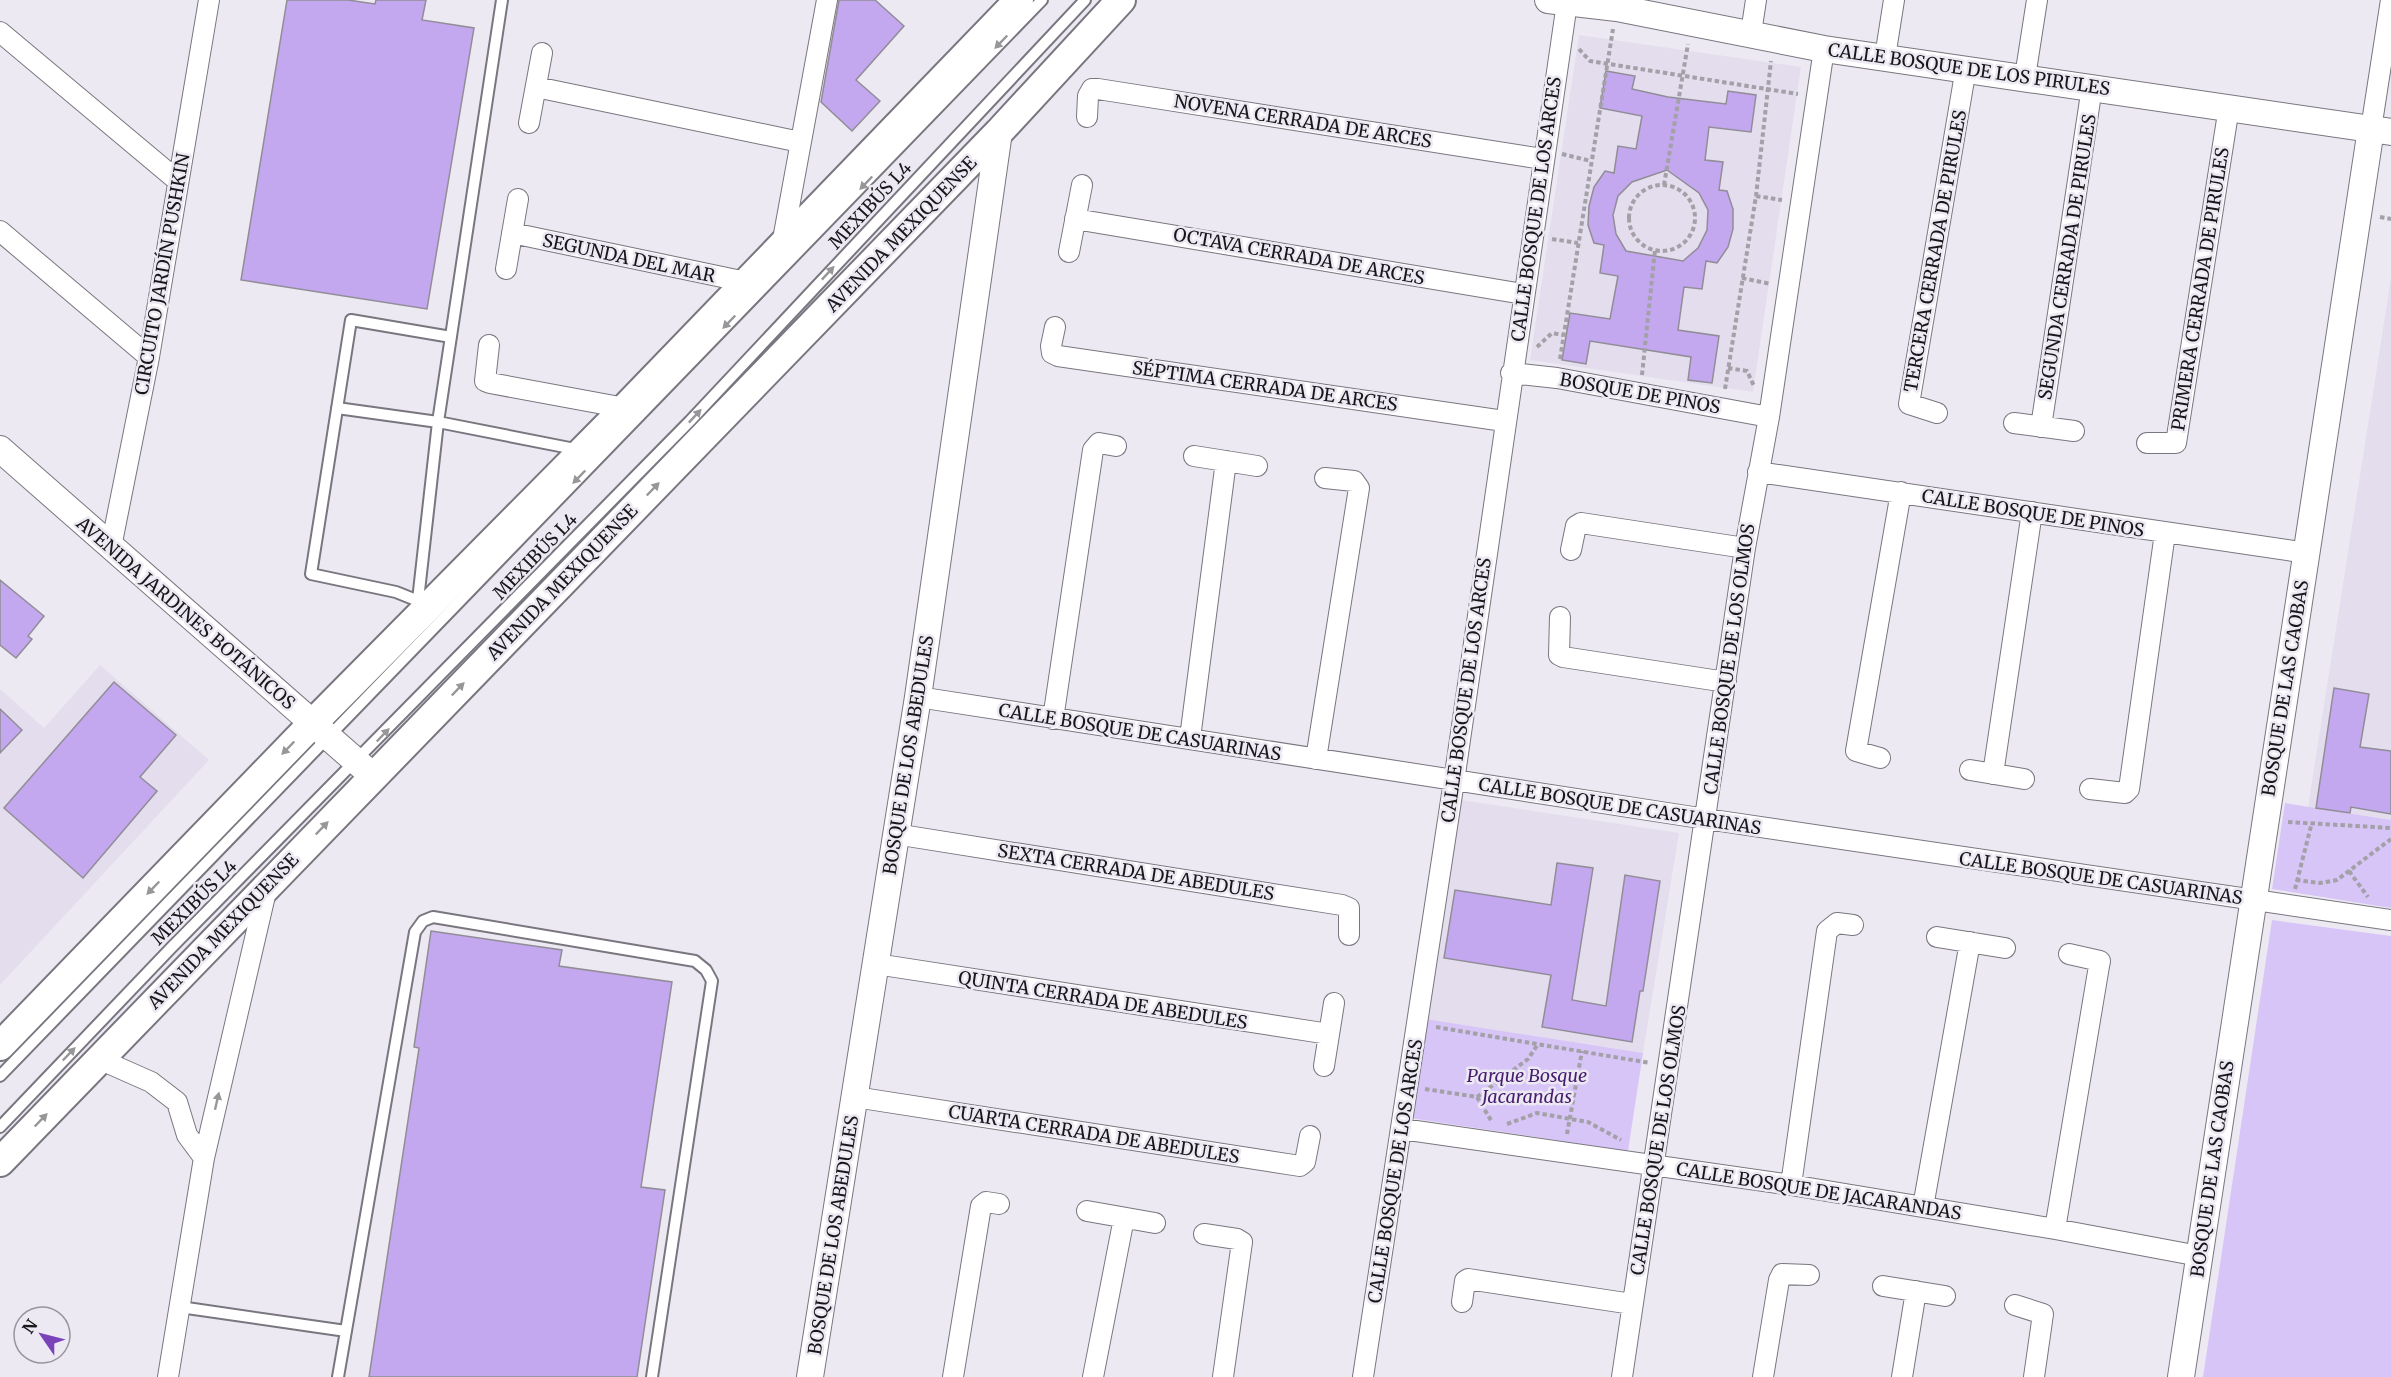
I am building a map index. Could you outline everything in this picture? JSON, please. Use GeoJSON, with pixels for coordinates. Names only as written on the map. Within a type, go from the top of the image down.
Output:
{"type":"FeatureCollection","features":[{"type":"Feature","properties":{"kind":"main road"},"geometry":{"type":"LineString","coordinates":[[0,1046],[320,730],[424,603],[583,451],[1019,0]]}},
{"type":"Feature","properties":{"kind":"main road","name":"AVENIDA MEXIQUENSE"},"geometry":{"type":"LineString","coordinates":[[0,1162],[268,885],[365,769],[999,132],[1121,0]]}},
{"type":"Feature","properties":{"kind":"street"},"geometry":{"type":"LineString","coordinates":[[782,245],[827,0]]}},
{"type":"Feature","properties":{"kind":"street"},"geometry":{"type":"LineString","coordinates":[[1756,0],[1763,35]]}},
{"type":"Feature","properties":{"kind":"street"},"geometry":{"type":"LineString","coordinates":[[1885,57],[1894,0]]}},
{"type":"Feature","properties":{"kind":"street"},"geometry":{"type":"LineString","coordinates":[[2025,77],[2037,0]]}},
{"type":"Feature","properties":{"kind":"street","name":"BOSQUE DE LAS CAOBAS"},"geometry":{"type":"LineString","coordinates":[[2181,1377],[2264,819],[2307,553],[2381,130],[2391,0]]}},
{"type":"Feature","properties":{"kind":"street","name":"CALLE BOSQUE DE LOS PIRULES"},"geometry":{"type":"LineString","coordinates":[[1557,2],[1617,4],[1691,23],[1763,35],[1824,49],[2381,130]]}},
{"type":"Feature","properties":{"kind":"street","name":"CALLE BOSQUE DE LOS ARCES"},"geometry":{"type":"LineString","coordinates":[[1363,1377],[1418,1024],[1562,31],[1557,2]]}},
{"type":"Feature","properties":{"kind":"street","name":"CIRCUITO JARDÍN PUSHKIN"},"geometry":{"type":"LineString","coordinates":[[111,547],[149,357],[205,3]]}},
{"type":"Feature","properties":{"kind":"street"},"geometry":{"type":"LineString","coordinates":[[0,32],[178,181]]}},
{"type":"Feature","properties":{"kind":"street","name":"CALLE BOSQUE DE LOS OLMOS"},"geometry":{"type":"LineString","coordinates":[[1622,1377],[1746,548],[1769,417],[1824,49]]}},
{"type":"Feature","properties":{"kind":"street"},"geometry":{"type":"LineString","coordinates":[[530,123],[542,53]]}},
{"type":"Feature","properties":{"kind":"street","name":"TERCERA CERRADA DE PIRULES"},"geometry":{"type":"LineString","coordinates":[[1937,412],[1909,404],[1966,68]]}},
{"type":"Feature","properties":{"kind":"street"},"geometry":{"type":"LineString","coordinates":[[536,87],[800,142]]}},
{"type":"Feature","properties":{"kind":"street","name":"SEGUNDA CERRADA DE PIRULES"},"geometry":{"type":"LineString","coordinates":[[2041,427],[2092,87]]}},
{"type":"Feature","properties":{"kind":"street","name":"NOVENA CERRADA DE ARCES"},"geometry":{"type":"LineString","coordinates":[[1087,117],[1089,96],[1092,89],[1098,89],[1544,155]]}},
{"type":"Feature","properties":{"kind":"street","name":"PRIMERA CERRADA DE PIRULES"},"geometry":{"type":"LineString","coordinates":[[2147,444],[2176,443],[2229,107]]}},
{"type":"Feature","properties":{"kind":"street","name":"BOSQUE DE LOS ABEDULES"},"geometry":{"type":"LineString","coordinates":[[810,1377],[918,698],[999,132]]}},
{"type":"Feature","properties":{"kind":"street"},"geometry":{"type":"LineString","coordinates":[[1069,252],[1082,185]]}},
{"type":"Feature","properties":{"kind":"street"},"geometry":{"type":"LineString","coordinates":[[506,269],[518,199]]}},
{"type":"Feature","properties":{"kind":"street","name":"OCTAVA CERRADA DE ARCES"},"geometry":{"type":"LineString","coordinates":[[1076,219],[1523,294]]}},
{"type":"Feature","properties":{"kind":"street"},"geometry":{"type":"LineString","coordinates":[[0,231],[149,357]]}},
{"type":"Feature","properties":{"kind":"street","name":"SEGUNDA DEL MAR"},"geometry":{"type":"LineString","coordinates":[[512,233],[747,282]]}},
{"type":"Feature","properties":{"kind":"street","name":"SÉPTIMA CERRADA DE ARCES"},"geometry":{"type":"LineString","coordinates":[[1055,327],[1051,346],[1053,353],[1058,356],[1504,421]]}},
{"type":"Feature","properties":{"kind":"street"},"geometry":{"type":"LineString","coordinates":[[489,345],[485,381],[625,408]]}},
{"type":"Feature","properties":{"kind":"street","name":"BOSQUE DE PINOS"},"geometry":{"type":"LineString","coordinates":[[1511,373],[1557,378],[1769,417]]}},
{"type":"Feature","properties":{"kind":"street","name":"SEGUNDA CERRADA DE PIRULES"},"geometry":{"type":"LineString","coordinates":[[2014,423],[2074,431]]}},
{"type":"Feature","properties":{"kind":"street"},"geometry":{"type":"LineString","coordinates":[[1053,719],[1093,450],[1099,443],[1116,446]]}},
{"type":"Feature","properties":{"kind":"street","name":"AVENIDA JARDINES BOTÁNICOS"},"geometry":{"type":"LineString","coordinates":[[0,449],[365,769]]}},
{"type":"Feature","properties":{"kind":"street"},"geometry":{"type":"LineString","coordinates":[[1194,456],[1257,466]]}},
{"type":"Feature","properties":{"kind":"street"},"geometry":{"type":"LineString","coordinates":[[1190,738],[1226,461]]}},
{"type":"Feature","properties":{"kind":"street","name":"CALLE BOSQUE DE PINOS"},"geometry":{"type":"LineString","coordinates":[[1758,472],[2307,553]]}},
{"type":"Feature","properties":{"kind":"street"},"geometry":{"type":"LineString","coordinates":[[1316,759],[1359,488],[1354,481],[1325,478]]}},
{"type":"Feature","properties":{"kind":"street"},"geometry":{"type":"LineString","coordinates":[[1880,758],[1859,754],[1856,747],[1901,492]]}},
{"type":"Feature","properties":{"kind":"street"},"geometry":{"type":"LineString","coordinates":[[1993,774],[2032,512]]}},
{"type":"Feature","properties":{"kind":"street"},"geometry":{"type":"LineString","coordinates":[[1571,550],[1576,526],[1581,523],[1746,548]]}},
{"type":"Feature","properties":{"kind":"street"},"geometry":{"type":"LineString","coordinates":[[2090,789],[2125,793],[2129,789],[2165,533]]}},
{"type":"Feature","properties":{"kind":"street"},"geometry":{"type":"LineString","coordinates":[[1560,617],[1558,648],[1559,655],[1563,657],[1726,682]]}},
{"type":"Feature","properties":{"kind":"street","name":"CALLE BOSQUE DE CASUARINAS"},"geometry":{"type":"LineString","coordinates":[[918,698],[1706,819],[2391,920]]}},
{"type":"Feature","properties":{"kind":"street"},"geometry":{"type":"LineString","coordinates":[[1970,770],[2024,778]]}},
{"type":"Feature","properties":{"kind":"street","name":"SEXTA CERRADA DE ABEDULES"},"geometry":{"type":"LineString","coordinates":[[895,834],[1342,905],[1349,908],[1349,935]]}},
{"type":"Feature","properties":{"kind":"street"},"geometry":{"type":"LineString","coordinates":[[168,1377],[204,1158],[268,885]]}},
{"type":"Feature","properties":{"kind":"street"},"geometry":{"type":"LineString","coordinates":[[1791,1185],[1827,931],[1837,923],[1853,925]]}},
{"type":"Feature","properties":{"kind":"street"},"geometry":{"type":"LineString","coordinates":[[1937,937],[2005,948]]}},
{"type":"Feature","properties":{"kind":"street"},"geometry":{"type":"LineString","coordinates":[[1923,1207],[1970,942]]}},
{"type":"Feature","properties":{"kind":"street"},"geometry":{"type":"LineString","coordinates":[[2055,1228],[2100,961],[2069,954]]}},
{"type":"Feature","properties":{"kind":"street","name":"QUINTA CERRADA DE ABEDULES"},"geometry":{"type":"LineString","coordinates":[[876,964],[1329,1034]]}},
{"type":"Feature","properties":{"kind":"street"},"geometry":{"type":"LineString","coordinates":[[1324,1066],[1334,1003]]}},
{"type":"Feature","properties":{"kind":"street"},"geometry":{"type":"LineString","coordinates":[[99,1059],[151,1082],[177,1102],[187,1135],[204,1158]]}},
{"type":"Feature","properties":{"kind":"street","name":"CUARTA CERRADA DE ABEDULES"},"geometry":{"type":"LineString","coordinates":[[855,1097],[1300,1166],[1305,1162],[1310,1136]]}},
{"type":"Feature","properties":{"kind":"street","name":"CALLE BOSQUE DE JACARANDAS"},"geometry":{"type":"LineString","coordinates":[[1402,1129],[1791,1185],[2055,1228],[2199,1256]]}},
{"type":"Feature","properties":{"kind":"street"},"geometry":{"type":"LineString","coordinates":[[953,1377],[981,1206],[986,1202],[999,1204]]}},
{"type":"Feature","properties":{"kind":"street"},"geometry":{"type":"LineString","coordinates":[[1087,1211],[1155,1223]]}},
{"type":"Feature","properties":{"kind":"street"},"geometry":{"type":"LineString","coordinates":[[1093,1377],[1124,1218]]}},
{"type":"Feature","properties":{"kind":"street"},"geometry":{"type":"LineString","coordinates":[[1204,1234],[1237,1239],[1242,1242],[1223,1377]]}},
{"type":"Feature","properties":{"kind":"street"},"geometry":{"type":"LineString","coordinates":[[1763,1377],[1779,1280],[1782,1275],[1788,1273],[1809,1275]]}},
{"type":"Feature","properties":{"kind":"street"},"geometry":{"type":"LineString","coordinates":[[1462,1302],[1465,1281],[1468,1279],[1632,1304]]}},
{"type":"Feature","properties":{"kind":"street"},"geometry":{"type":"LineString","coordinates":[[1883,1286],[1945,1296]]}},
{"type":"Feature","properties":{"kind":"street"},"geometry":{"type":"LineString","coordinates":[[1902,1377],[1916,1291]]}},
{"type":"Feature","properties":{"kind":"street"},"geometry":{"type":"LineString","coordinates":[[2015,1305],[2043,1314],[2034,1377]]}},
{"type":"Feature","properties":{"kind":"lane"},"geometry":{"type":"LineString","coordinates":[[451,337],[351,320],[311,574],[424,603],[438,422],[451,337],[502,0]]}},
{"type":"Feature","properties":{"kind":"lane","name":"MEXIBÚS L4"},"geometry":{"type":"LineString","coordinates":[[0,1076],[320,730],[1042,0]]}},
{"type":"Feature","properties":{"kind":"lane","name":"MEXIBÚS L4"},"geometry":{"type":"LineString","coordinates":[[0,1127],[171,948],[365,769],[1085,0]]}},
{"type":"Feature","properties":{"kind":"lane"},"geometry":{"type":"LineString","coordinates":[[337,408],[438,422],[583,451]]}},
{"type":"Feature","properties":{"kind":"lane"},"geometry":{"type":"LineString","coordinates":[[338,1377],[415,932],[423,921],[433,916],[695,961],[706,970],[712,981],[652,1377]]}},
{"type":"Feature","properties":{"kind":"lane"},"geometry":{"type":"LineString","coordinates":[[180,1307],[346,1331]]}},
{"type":"Feature","properties":{"kind":"path"},"geometry":{"type":"LineString","coordinates":[[1557,378],[1617,4]]}},
{"type":"Feature","properties":{"kind":"path"},"geometry":{"type":"LineString","coordinates":[[1664,185],[1691,23]]}},
{"type":"Feature","properties":{"kind":"path"},"geometry":{"type":"LineString","coordinates":[[1562,31],[1590,61],[1817,97]]}},
{"type":"Feature","properties":{"kind":"path"},"geometry":{"type":"LineString","coordinates":[[1722,408],[1756,196],[1767,88],[1763,35]]}},
{"type":"Feature","properties":{"kind":"path"},"geometry":{"type":"LineString","coordinates":[[1544,155],[1591,161]]}},
{"type":"Feature","properties":{"kind":"path"},"geometry":{"type":"LineString","coordinates":[[1664,185],[1679,189],[1687,196],[1695,215],[1695,225],[1683,244],[1673,250],[1655,250],[1640,243],[1633,235],[1629,212],[1640,193],[1649,188],[1664,185]]}},
{"type":"Feature","properties":{"kind":"path"},"geometry":{"type":"LineString","coordinates":[[1756,196],[1800,203]]}},
{"type":"Feature","properties":{"kind":"path"},"geometry":{"type":"LineString","coordinates":[[1640,395],[1655,250]]}},
{"type":"Feature","properties":{"kind":"path"},"geometry":{"type":"LineString","coordinates":[[1743,278],[1787,287]]}},
{"type":"Feature","properties":{"kind":"path"},"geometry":{"type":"LineString","coordinates":[[2264,819],[2311,826],[2391,828]]}},
{"type":"Feature","properties":{"kind":"path"},"geometry":{"type":"LineString","coordinates":[[2292,904],[2311,826]]}},
{"type":"Feature","properties":{"kind":"path"},"geometry":{"type":"LineString","coordinates":[[2296,880],[2320,883],[2337,880],[2391,839]]}},
{"type":"Feature","properties":{"kind":"path"},"geometry":{"type":"LineString","coordinates":[[1418,1024],[1669,1066]]}},
{"type":"Feature","properties":{"kind":"path"},"geometry":{"type":"LineString","coordinates":[[1408,1086],[1477,1097],[1528,1059],[1538,1044]]}},
{"type":"Feature","properties":{"kind":"path"},"geometry":{"type":"LineString","coordinates":[[1564,1153],[1582,1051]]}},
{"type":"Feature","properties":{"kind":"path"},"geometry":{"type":"LineString","coordinates":[[1495,1127],[1537,1113],[1588,1122],[1623,1142]]}},
{"type":"Feature","properties":{"kind":"shaded area"},"geometry":{"type":"Polygon","coordinates":[[[1579,35],[1801,67],[1753,392],[1530,360],[1579,35]]]}},
{"type":"Feature","properties":{"kind":"shaded area"},"geometry":{"type":"Polygon","coordinates":[[[2391,278],[2391,820],[2308,807],[2391,278]]]}},
{"type":"Feature","properties":{"kind":"shaded area"},"geometry":{"type":"Polygon","coordinates":[[[100,665],[209,760],[0,985],[0,689],[44,728],[100,665]]]}},
{"type":"Feature","properties":{"kind":"shaded area"},"geometry":{"type":"Polygon","coordinates":[[[1461,800],[1679,833],[1643,1053],[1426,1019],[1461,800]]]}},
{"type":"Feature","properties":{"kind":"green space"},"geometry":{"type":"Polygon","coordinates":[[[2285,803],[2391,820],[2391,908],[2272,889],[2285,803]]]}},
{"type":"Feature","properties":{"kind":"green space"},"geometry":{"type":"Polygon","coordinates":[[[2272,920],[2391,936],[2391,1377],[2203,1377],[2272,920]]]}},
{"type":"Feature","properties":{"kind":"green space","name":"Parque Bosque Jacarandas"},"geometry":{"type":"Polygon","coordinates":[[[1426,1019],[1643,1053],[1628,1151],[1410,1118],[1426,1019]]]}},
{"type":"Feature","properties":{"kind":"building"},"geometry":{"type":"Polygon","coordinates":[[[287,0],[348,0],[375,4],[376,0],[426,0],[422,20],[474,28],[427,309],[241,280],[287,0]]]}},
{"type":"Feature","properties":{"kind":"building"},"geometry":{"type":"Polygon","coordinates":[[[839,0],[875,0],[904,26],[856,80],[880,101],[852,131],[821,102],[839,0]]]}},
{"type":"Feature","properties":{"kind":"building"},"geometry":{"type":"Polygon","coordinates":[[[1606,71],[1635,76],[1632,89],[1668,97],[1726,104],[1728,91],[1756,95],[1751,132],[1709,127],[1705,160],[1723,162],[1719,190],[1727,191],[1733,209],[1733,229],[1728,247],[1717,263],[1706,261],[1702,289],[1684,287],[1678,330],[1719,336],[1712,383],[1688,380],[1691,357],[1590,341],[1586,364],[1562,360],[1570,313],[1610,319],[1618,276],[1600,273],[1604,245],[1594,243],[1588,225],[1589,206],[1594,187],[1605,171],[1614,173],[1618,146],[1636,149],[1642,116],[1600,108],[1606,71]],[[1667,170],[1632,182],[1618,196],[1613,215],[1616,234],[1626,251],[1683,261],[1698,248],[1707,230],[1708,210],[1699,193],[1667,170]]]}},
{"type":"Feature","properties":{"kind":"building"},"geometry":{"type":"Polygon","coordinates":[[[0,580],[44,616],[28,636],[32,639],[16,658],[0,645],[0,580]]]}},
{"type":"Feature","properties":{"kind":"building"},"geometry":{"type":"Polygon","coordinates":[[[114,682],[176,735],[140,777],[157,791],[83,878],[4,808],[114,682]]]}},
{"type":"Feature","properties":{"kind":"building"},"geometry":{"type":"Polygon","coordinates":[[[2334,688],[2369,694],[2360,747],[2391,751],[2391,814],[2351,807],[2350,813],[2316,808],[2334,688]]]}},
{"type":"Feature","properties":{"kind":"building"},"geometry":{"type":"Polygon","coordinates":[[[0,709],[22,730],[0,753],[0,709]]]}},
{"type":"Feature","properties":{"kind":"building"},"geometry":{"type":"Polygon","coordinates":[[[1557,863],[1593,868],[1572,1000],[1606,1006],[1625,875],[1660,881],[1643,991],[1640,991],[1632,1042],[1542,1027],[1551,975],[1444,958],[1455,890],[1551,905],[1557,863]]]}},
{"type":"Feature","properties":{"kind":"building"},"geometry":{"type":"Polygon","coordinates":[[[431,931],[562,950],[559,966],[672,982],[641,1187],[665,1190],[637,1377],[369,1377],[419,1048],[414,1047],[431,931]]]}}]}
